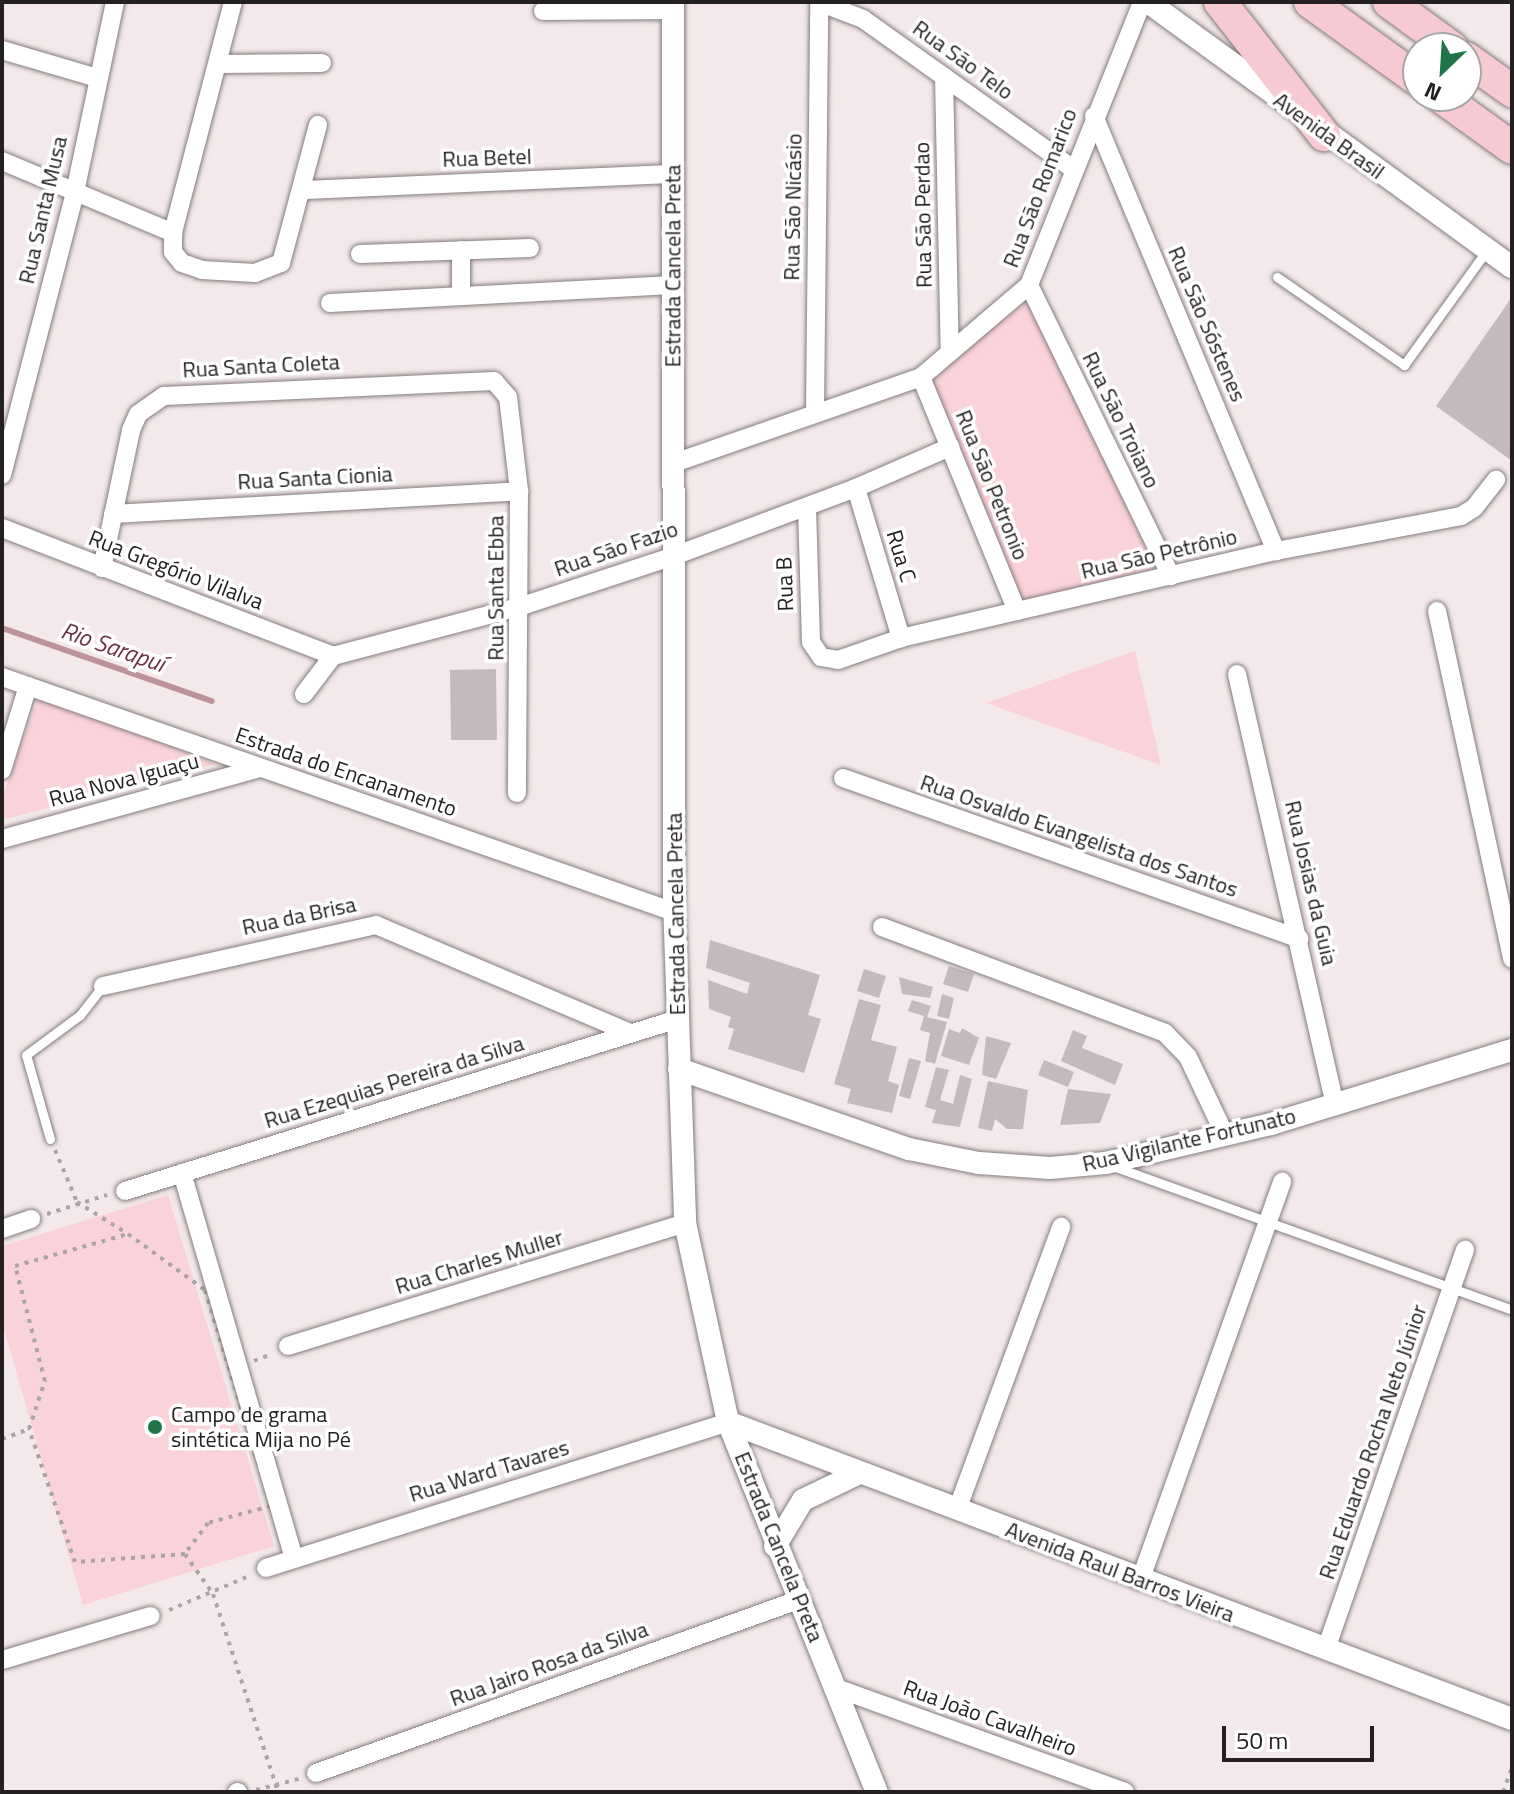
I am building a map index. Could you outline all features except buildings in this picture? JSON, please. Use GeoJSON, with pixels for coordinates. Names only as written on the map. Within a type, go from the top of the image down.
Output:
{"type":"FeatureCollection","features":[{"type":"Feature","properties":{"kind":"highway"},"geometry":{"type":"LineString","coordinates":[[1220,2],[1324,135]]}},
{"type":"Feature","properties":{"kind":"highway"},"geometry":{"type":"LineString","coordinates":[[1310,2],[1402,68]]}},
{"type":"Feature","properties":{"kind":"highway"},"geometry":{"type":"LineString","coordinates":[[1389,2],[1430,32]]}},
{"type":"Feature","properties":{"kind":"highway"},"geometry":{"type":"LineString","coordinates":[[1482,69],[1512,91]]}},
{"type":"Feature","properties":{"kind":"highway"},"geometry":{"type":"LineString","coordinates":[[1462,112],[1512,148]]}},
{"type":"Feature","properties":{"kind":"street","name":"Rua Santa Musa"},"geometry":{"type":"LineString","coordinates":[[2,475],[75,192],[115,2]]}},
{"type":"Feature","properties":{"kind":"street"},"geometry":{"type":"LineString","coordinates":[[233,2],[220,64],[173,233],[173,252],[182,263],[202,270],[269,270],[287,251],[318,125]]}},
{"type":"Feature","properties":{"kind":"street","name":"Rua São Telo"},"geometry":{"type":"LineString","coordinates":[[819,2],[863,19],[1073,169]]}},
{"type":"Feature","properties":{"kind":"street","name":"Rua São Nicásio"},"geometry":{"type":"LineString","coordinates":[[815,412],[819,2]]}},
{"type":"Feature","properties":{"kind":"street","name":"Rua São Romarico"},"geometry":{"type":"LineString","coordinates":[[674,463],[921,377],[1029,285],[1142,2]]}},
{"type":"Feature","properties":{"kind":"street","name":"Avenida Brasil"},"geometry":{"type":"LineString","coordinates":[[1148,2],[1324,135],[1512,267]]}},
{"type":"Feature","properties":{"kind":"street"},"geometry":{"type":"LineString","coordinates":[[543,11],[673,6]]}},
{"type":"Feature","properties":{"kind":"street","name":"Estrada Cancela Preta"},"geometry":{"type":"LineString","coordinates":[[673,6],[674,912],[685,1223],[728,1422],[775,1546],[839,1689],[877,1792]]}},
{"type":"Feature","properties":{"kind":"street"},"geometry":{"type":"LineString","coordinates":[[2,50],[97,78]]}},
{"type":"Feature","properties":{"kind":"street"},"geometry":{"type":"LineString","coordinates":[[220,64],[322,63]]}},
{"type":"Feature","properties":{"kind":"street","name":"Rua São Perdao"},"geometry":{"type":"LineString","coordinates":[[944,77],[950,352]]}},
{"type":"Feature","properties":{"kind":"street","name":"Rua São Sóstenes"},"geometry":{"type":"LineString","coordinates":[[1094,116],[1276,551]]}},
{"type":"Feature","properties":{"kind":"street"},"geometry":{"type":"LineString","coordinates":[[2,161],[173,233]]}},
{"type":"Feature","properties":{"kind":"street","name":"Rua Betel"},"geometry":{"type":"LineString","coordinates":[[303,190],[673,174]]}},
{"type":"Feature","properties":{"kind":"street"},"geometry":{"type":"LineString","coordinates":[[360,254],[530,248]]}},
{"type":"Feature","properties":{"kind":"street"},"geometry":{"type":"LineString","coordinates":[[461,250],[461,296]]}},
{"type":"Feature","properties":{"kind":"street"},"geometry":{"type":"LineString","coordinates":[[330,303],[673,285]]}},
{"type":"Feature","properties":{"kind":"street","name":"Rua São Troiano"},"geometry":{"type":"LineString","coordinates":[[1029,285],[1171,576]]}},
{"type":"Feature","properties":{"kind":"street","name":"Rua São Petronio"},"geometry":{"type":"LineString","coordinates":[[921,377],[1017,611]]}},
{"type":"Feature","properties":{"kind":"street","name":"Rua Santa Coleta"},"geometry":{"type":"LineString","coordinates":[[102,568],[131,430],[149,403],[164,396],[484,379],[502,385]]}},
{"type":"Feature","properties":{"kind":"street","name":"Rua Santa Ebba"},"geometry":{"type":"LineString","coordinates":[[502,385],[508,397],[519,491],[522,606],[517,793]]}},
{"type":"Feature","properties":{"kind":"street","name":"Rua São Fazio"},"geometry":{"type":"LineString","coordinates":[[333,656],[522,606],[674,556],[856,488],[950,447]]}},
{"type":"Feature","properties":{"kind":"street","name":"Rua São Petrônio"},"geometry":{"type":"LineString","coordinates":[[821,657],[838,660],[901,638],[1276,551],[1461,516],[1474,508],[1496,480]]}},
{"type":"Feature","properties":{"kind":"street","name":"Rua C"},"geometry":{"type":"LineString","coordinates":[[856,488],[901,638]]}},
{"type":"Feature","properties":{"kind":"street","name":"Rua Santa Cionia"},"geometry":{"type":"LineString","coordinates":[[113,514],[519,491]]}},
{"type":"Feature","properties":{"kind":"street","name":"Rua B"},"geometry":{"type":"LineString","coordinates":[[807,507],[811,642],[821,657]]}},
{"type":"Feature","properties":{"kind":"street","name":"Rua Gregório Vilalva"},"geometry":{"type":"LineString","coordinates":[[2,528],[333,656]]}},
{"type":"Feature","properties":{"kind":"street"},"geometry":{"type":"LineString","coordinates":[[1437,611],[1512,959]]}},
{"type":"Feature","properties":{"kind":"street"},"geometry":{"type":"LineString","coordinates":[[304,694],[333,656]]}},
{"type":"Feature","properties":{"kind":"street","name":"Rua Josias da Guia"},"geometry":{"type":"LineString","coordinates":[[1237,674],[1335,1104]]}},
{"type":"Feature","properties":{"kind":"street","name":"Estrada do Encanamento"},"geometry":{"type":"LineString","coordinates":[[2,677],[674,912]]}},
{"type":"Feature","properties":{"kind":"street"},"geometry":{"type":"LineString","coordinates":[[2,768],[28,686]]}},
{"type":"Feature","properties":{"kind":"street","name":"Rua Nova Iguaçu"},"geometry":{"type":"LineString","coordinates":[[2,839],[260,768]]}},
{"type":"Feature","properties":{"kind":"street","name":"Rua Osvaldo Evangelista dos Santos"},"geometry":{"type":"LineString","coordinates":[[843,778],[1299,939]]}},
{"type":"Feature","properties":{"kind":"street","name":"Rua da Brisa"},"geometry":{"type":"LineString","coordinates":[[103,986],[376,925],[631,1033]]}},
{"type":"Feature","properties":{"kind":"street"},"geometry":{"type":"LineString","coordinates":[[882,927],[1165,1033],[1188,1057],[1225,1135]]}},
{"type":"Feature","properties":{"kind":"street","name":"Rua Ezequias Pereira da Silva"},"geometry":{"type":"LineString","coordinates":[[125,1191],[678,1019]]}},
{"type":"Feature","properties":{"kind":"street","name":"Rua Vigilante Fortunato"},"geometry":{"type":"LineString","coordinates":[[679,1069],[909,1149],[1036,1167],[1106,1163],[1225,1135],[1512,1050]]}},
{"type":"Feature","properties":{"kind":"street"},"geometry":{"type":"LineString","coordinates":[[182,1173],[234,1370],[293,1556]]}},
{"type":"Feature","properties":{"kind":"street"},"geometry":{"type":"LineString","coordinates":[[1140,1581],[1282,1182]]}},
{"type":"Feature","properties":{"kind":"street"},"geometry":{"type":"LineString","coordinates":[[2,1229],[31,1219]]}},
{"type":"Feature","properties":{"kind":"street","name":"Rua Charles Muller"},"geometry":{"type":"LineString","coordinates":[[288,1346],[685,1223]]}},
{"type":"Feature","properties":{"kind":"street"},"geometry":{"type":"LineString","coordinates":[[957,1510],[1061,1227]]}},
{"type":"Feature","properties":{"kind":"street","name":"Rua Eduardo Rocha Neto Júnior"},"geometry":{"type":"LineString","coordinates":[[1326,1649],[1465,1249]]}},
{"type":"Feature","properties":{"kind":"street","name":"Avenida Raul Barros Vieira"},"geometry":{"type":"LineString","coordinates":[[728,1422],[1140,1581],[1510,1713]]}},
{"type":"Feature","properties":{"kind":"street","name":"Rua Ward Tavares"},"geometry":{"type":"LineString","coordinates":[[266,1568],[293,1556],[728,1422]]}},
{"type":"Feature","properties":{"kind":"street"},"geometry":{"type":"LineString","coordinates":[[775,1546],[803,1500],[857,1474]]}},
{"type":"Feature","properties":{"kind":"street","name":"Rua Jairo Rosa da Silva"},"geometry":{"type":"LineString","coordinates":[[316,1773],[798,1600]]}},
{"type":"Feature","properties":{"kind":"street"},"geometry":{"type":"LineString","coordinates":[[2,1660],[151,1616]]}},
{"type":"Feature","properties":{"kind":"street","name":"Rua João Cavalheiro"},"geometry":{"type":"LineString","coordinates":[[839,1689],[1125,1792]]}},
{"type":"Feature","properties":{"kind":"lane"},"geometry":{"type":"LineString","coordinates":[[1277,277],[1404,365],[1487,250]]}},
{"type":"Feature","properties":{"kind":"lane"},"geometry":{"type":"LineString","coordinates":[[50,1139],[26,1055],[80,1015],[103,986]]}},
{"type":"Feature","properties":{"kind":"lane"},"geometry":{"type":"LineString","coordinates":[[1106,1163],[1269,1225],[1512,1310]]}},
{"type":"Feature","properties":{"kind":"path"},"geometry":{"type":"LineString","coordinates":[[50,1139],[77,1202],[128,1234],[205,1290],[234,1370],[271,1506],[208,1523],[185,1554],[75,1562],[29,1429],[45,1381],[15,1266],[128,1234]]}},
{"type":"Feature","properties":{"kind":"path"},"geometry":{"type":"LineString","coordinates":[[31,1219],[77,1202],[125,1191]]}},
{"type":"Feature","properties":{"kind":"path"},"geometry":{"type":"LineString","coordinates":[[234,1370],[288,1346]]}},
{"type":"Feature","properties":{"kind":"path"},"geometry":{"type":"LineString","coordinates":[[2,1439],[29,1429]]}},
{"type":"Feature","properties":{"kind":"path"},"geometry":{"type":"LineString","coordinates":[[185,1554],[213,1594],[277,1790]]}},
{"type":"Feature","properties":{"kind":"path"},"geometry":{"type":"LineString","coordinates":[[151,1616],[213,1594],[266,1568]]}},
{"type":"Feature","properties":{"kind":"path"},"geometry":{"type":"LineString","coordinates":[[1503,1792],[1512,1767]]}},
{"type":"Feature","properties":{"kind":"path"},"geometry":{"type":"LineString","coordinates":[[238,1792],[277,1790],[316,1773]]}},
{"type":"Feature","properties":{"kind":"shaded area"},"geometry":{"type":"Polygon","coordinates":[[[1028,299],[1156,570],[1022,607],[929,382],[1028,299]]]}},
{"type":"Feature","properties":{"kind":"shaded area"},"geometry":{"type":"Polygon","coordinates":[[[1135,651],[1161,765],[986,703],[1135,651]]]}},
{"type":"Feature","properties":{"kind":"shaded area"},"geometry":{"type":"Polygon","coordinates":[[[40,694],[215,764],[2,820],[2,797],[40,694]]]}},
{"type":"Feature","properties":{"kind":"shaded area"},"geometry":{"type":"Polygon","coordinates":[[[168,1195],[274,1546],[83,1605],[2,1322],[2,1246],[168,1195]]]}},
{"type":"Feature","properties":{"kind":"waterway","name":"Rio Sarapuí"},"geometry":{"type":"LineString","coordinates":[[2,628],[212,701]]}},
{"type":"Feature","properties":{"kind":"place","name":"Campo de grama sintética Mija no Pé"},"geometry":{"type":"Point","coordinates":[155,1427]}}]}
